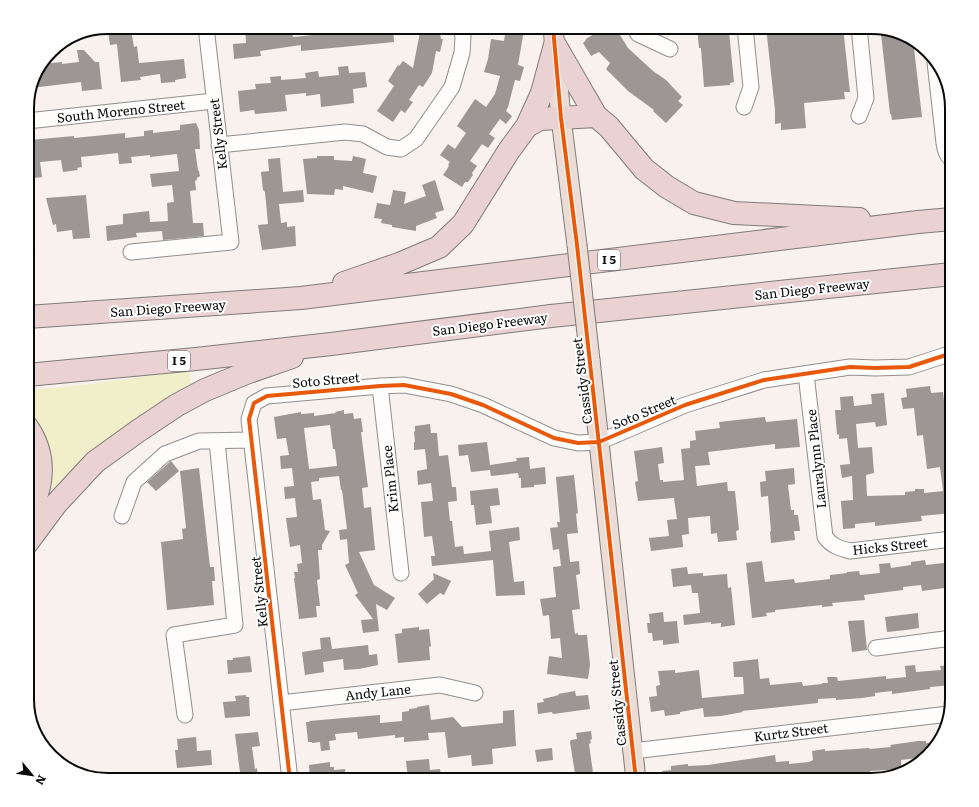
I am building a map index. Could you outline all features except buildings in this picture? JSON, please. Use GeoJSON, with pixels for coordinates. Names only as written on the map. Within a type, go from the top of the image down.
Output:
{"type":"FeatureCollection","features":[{"type":"Feature","properties":{"kind":"highway"},"geometry":{"type":"LineString","coordinates":[[554,36],[596,116],[609,127],[644,169],[668,187],[694,203],[734,213],[918,222]]}},
{"type":"Feature","properties":{"kind":"highway"},"geometry":{"type":"LineString","coordinates":[[301,298],[400,264],[439,248],[463,224],[508,152],[527,126],[542,93],[554,36]]}},
{"type":"Feature","properties":{"kind":"highway"},"geometry":{"type":"LineString","coordinates":[[527,126],[540,119],[596,116]]}},
{"type":"Feature","properties":{"kind":"highway","name":"San Diego Freeway"},"geometry":{"type":"LineString","coordinates":[[34,317],[301,298],[945,220]]}},
{"type":"Feature","properties":{"kind":"highway","name":"San Diego Freeway"},"geometry":{"type":"LineString","coordinates":[[34,374],[196,359],[332,344],[559,315],[945,275]]}},
{"type":"Feature","properties":{"kind":"highway"},"geometry":{"type":"LineString","coordinates":[[34,534],[56,504],[95,462],[177,405],[205,390],[246,373],[332,344]]}},
{"type":"Feature","properties":{"kind":"highway"},"geometry":{"type":"LineString","coordinates":[[34,438],[41,464],[40,488],[34,500]]}},
{"type":"Feature","properties":{"kind":"main road","name":"Cassidy Street"},"geometry":{"type":"LineString","coordinates":[[554,36],[561,118],[577,245],[635,773]]}},
{"type":"Feature","properties":{"kind":"street","name":"Kelly Street"},"geometry":{"type":"LineString","coordinates":[[131,252],[231,242],[207,34]]}},
{"type":"Feature","properties":{"kind":"street"},"geometry":{"type":"LineString","coordinates":[[219,145],[345,132],[363,134],[386,147],[401,148],[416,139],[452,88],[462,53],[463,34]]}},
{"type":"Feature","properties":{"kind":"street"},"geometry":{"type":"LineString","coordinates":[[638,34],[670,49]]}},
{"type":"Feature","properties":{"kind":"street"},"geometry":{"type":"LineString","coordinates":[[744,107],[751,87],[746,34]]}},
{"type":"Feature","properties":{"kind":"street"},"geometry":{"type":"LineString","coordinates":[[858,116],[866,98],[860,34]]}},
{"type":"Feature","properties":{"kind":"street"},"geometry":{"type":"LineString","coordinates":[[943,90],[945,131]]}},
{"type":"Feature","properties":{"kind":"street","name":"South Moreno Street"},"geometry":{"type":"LineString","coordinates":[[34,120],[214,101]]}},
{"type":"Feature","properties":{"kind":"street","name":"Soto Street"},"geometry":{"type":"LineString","coordinates":[[254,403],[267,396],[404,385],[450,394],[484,405],[554,438],[578,443],[599,442],[685,405],[764,380],[850,367],[909,367],[945,358]]}},
{"type":"Feature","properties":{"kind":"street","name":"Lauralynn Place"},"geometry":{"type":"LineString","coordinates":[[806,374],[825,537],[829,542]]}},
{"type":"Feature","properties":{"kind":"street","name":"Krim Place"},"geometry":{"type":"LineString","coordinates":[[380,386],[400,572]]}},
{"type":"Feature","properties":{"kind":"street","name":"Kelly Street"},"geometry":{"type":"LineString","coordinates":[[254,403],[249,419],[289,773]]}},
{"type":"Feature","properties":{"kind":"street"},"geometry":{"type":"LineString","coordinates":[[122,516],[134,482],[165,454],[200,441],[252,440]]}},
{"type":"Feature","properties":{"kind":"street"},"geometry":{"type":"LineString","coordinates":[[185,715],[174,635],[235,625],[217,441]]}},
{"type":"Feature","properties":{"kind":"street","name":"Hicks Street"},"geometry":{"type":"LineString","coordinates":[[829,542],[837,548],[850,551],[945,540]]}},
{"type":"Feature","properties":{"kind":"street"},"geometry":{"type":"LineString","coordinates":[[876,648],[945,639]]}},
{"type":"Feature","properties":{"kind":"street","name":"Andy Lane"},"geometry":{"type":"LineString","coordinates":[[281,703],[440,685],[475,693]]}},
{"type":"Feature","properties":{"kind":"street","name":"Kurtz Street"},"geometry":{"type":"LineString","coordinates":[[633,750],[943,715]]}},
{"type":"Feature","properties":{"kind":"shaded area"},"geometry":{"type":"Polygon","coordinates":[[[190,370],[191,387],[132,421],[101,446],[56,492],[48,488],[37,424],[34,421],[34,389],[84,385],[190,370]]]}},
{"type":"Feature","properties":{"kind":"cycle path"},"geometry":{"type":"LineString","coordinates":[[554,34],[561,118],[577,245],[635,773]]}},
{"type":"Feature","properties":{"kind":"cycle path"},"geometry":{"type":"LineString","coordinates":[[289,773],[249,419],[254,403],[267,396],[404,385],[451,394],[483,405],[554,438],[578,443],[599,442],[685,405],[764,380],[850,367],[909,367],[945,355]]}}]}
